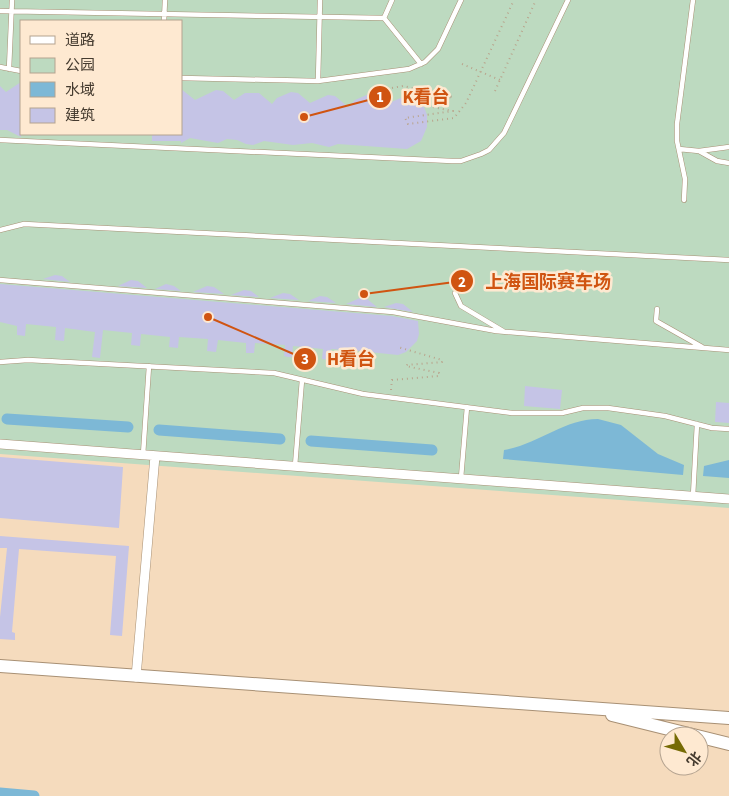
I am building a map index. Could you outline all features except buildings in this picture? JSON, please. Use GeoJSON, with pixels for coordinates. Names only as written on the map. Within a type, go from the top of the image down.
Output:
{"type":"FeatureCollection","features":[{"type":"Feature","properties":{"kind":"street"},"geometry":{"type":"LineString","coordinates":[[0,444],[729,499]]}},
{"type":"Feature","properties":{"kind":"street"},"geometry":{"type":"LineString","coordinates":[[136,677],[155,456]]}},
{"type":"Feature","properties":{"kind":"street"},"geometry":{"type":"LineString","coordinates":[[0,666],[136,677],[574,705],[729,718]]}},
{"type":"Feature","properties":{"kind":"street"},"geometry":{"type":"LineString","coordinates":[[574,705],[729,744]]}},
{"type":"Feature","properties":{"kind":"lane"},"geometry":{"type":"LineString","coordinates":[[9,69],[12,0]]}},
{"type":"Feature","properties":{"kind":"lane"},"geometry":{"type":"LineString","coordinates":[[164,20],[165,0]]}},
{"type":"Feature","properties":{"kind":"lane"},"geometry":{"type":"LineString","coordinates":[[318,81],[320,0]]}},
{"type":"Feature","properties":{"kind":"lane"},"geometry":{"type":"LineString","coordinates":[[384,18],[392,0]]}},
{"type":"Feature","properties":{"kind":"lane"},"geometry":{"type":"LineString","coordinates":[[182,78],[318,81],[410,69],[421,64],[438,49],[461,0]]}},
{"type":"Feature","properties":{"kind":"lane"},"geometry":{"type":"LineString","coordinates":[[0,140],[339,157],[461,161],[488,150],[504,133],[568,0]]}},
{"type":"Feature","properties":{"kind":"lane"},"geometry":{"type":"LineString","coordinates":[[684,200],[685,179],[679,149],[677,124],[693,0]]}},
{"type":"Feature","properties":{"kind":"lane"},"geometry":{"type":"LineString","coordinates":[[0,11],[384,18]]}},
{"type":"Feature","properties":{"kind":"lane"},"geometry":{"type":"LineString","coordinates":[[384,18],[421,64]]}},
{"type":"Feature","properties":{"kind":"lane"},"geometry":{"type":"LineString","coordinates":[[0,67],[20,71]]}},
{"type":"Feature","properties":{"kind":"lane"},"geometry":{"type":"LineString","coordinates":[[679,149],[699,151],[729,147]]}},
{"type":"Feature","properties":{"kind":"lane"},"geometry":{"type":"LineString","coordinates":[[699,151],[717,161],[729,163]]}},
{"type":"Feature","properties":{"kind":"lane"},"geometry":{"type":"LineString","coordinates":[[0,230],[24,224],[729,260]]}},
{"type":"Feature","properties":{"kind":"lane"},"geometry":{"type":"LineString","coordinates":[[0,280],[393,312],[504,332],[729,350]]}},
{"type":"Feature","properties":{"kind":"lane"},"geometry":{"type":"LineString","coordinates":[[455,293],[461,306],[504,332]]}},
{"type":"Feature","properties":{"kind":"lane"},"geometry":{"type":"LineString","coordinates":[[657,309],[656,320],[703,347]]}},
{"type":"Feature","properties":{"kind":"lane"},"geometry":{"type":"LineString","coordinates":[[0,362],[28,360],[274,374],[390,397],[467,407],[543,414],[583,408],[608,408],[665,416],[729,429]]}},
{"type":"Feature","properties":{"kind":"lane"},"geometry":{"type":"LineString","coordinates":[[143,455],[149,366]]}},
{"type":"Feature","properties":{"kind":"lane"},"geometry":{"type":"LineString","coordinates":[[295,466],[302,380]]}},
{"type":"Feature","properties":{"kind":"lane"},"geometry":{"type":"LineString","coordinates":[[461,478],[467,407]]}},
{"type":"Feature","properties":{"kind":"lane"},"geometry":{"type":"LineString","coordinates":[[693,496],[697,424]]}},
{"type":"Feature","properties":{"kind":"path"},"geometry":{"type":"LineString","coordinates":[[392,88],[403,86],[453,97],[418,102],[418,104],[452,111],[405,118],[408,124],[449,120],[457,116],[464,108],[514,0]]}},
{"type":"Feature","properties":{"kind":"path"},"geometry":{"type":"LineString","coordinates":[[495,91],[536,0]]}},
{"type":"Feature","properties":{"kind":"path"},"geometry":{"type":"LineString","coordinates":[[462,64],[500,80]]}},
{"type":"Feature","properties":{"kind":"path"},"geometry":{"type":"LineString","coordinates":[[390,397],[392,380],[439,376],[439,374],[406,366],[406,364],[442,362],[442,360],[398,347]]}},
{"type":"Feature","properties":{"kind":"green space"},"geometry":{"type":"Polygon","coordinates":[[[0,0],[729,0],[729,508],[0,454],[0,0]]]}},
{"type":"Feature","properties":{"kind":"water"},"geometry":{"type":"Polygon","coordinates":[[[598,419],[621,425],[658,454],[684,465],[683,475],[503,459],[504,450],[529,443],[574,423],[598,419]]]}},
{"type":"Feature","properties":{"kind":"water"},"geometry":{"type":"Polygon","coordinates":[[[729,460],[729,478],[703,476],[704,466],[729,460]]]}},
{"type":"Feature","properties":{"kind":"waterway"},"geometry":{"type":"LineString","coordinates":[[7,419],[128,427]]}},
{"type":"Feature","properties":{"kind":"waterway"},"geometry":{"type":"LineString","coordinates":[[159,430],[280,439]]}},
{"type":"Feature","properties":{"kind":"waterway"},"geometry":{"type":"LineString","coordinates":[[311,441],[432,450]]}},
{"type":"Feature","properties":{"kind":"waterway"},"geometry":{"type":"LineString","coordinates":[[0,793],[34,796]]}},
{"type":"Feature","properties":{"kind":"place","name":"K看台"},"geometry":{"type":"Point","coordinates":[304,117]}},
{"type":"Feature","properties":{"kind":"place","name":"上海国际赛车场"},"geometry":{"type":"Point","coordinates":[364,294]}},
{"type":"Feature","properties":{"kind":"place","name":"H看台"},"geometry":{"type":"Point","coordinates":[208,317]}}]}
